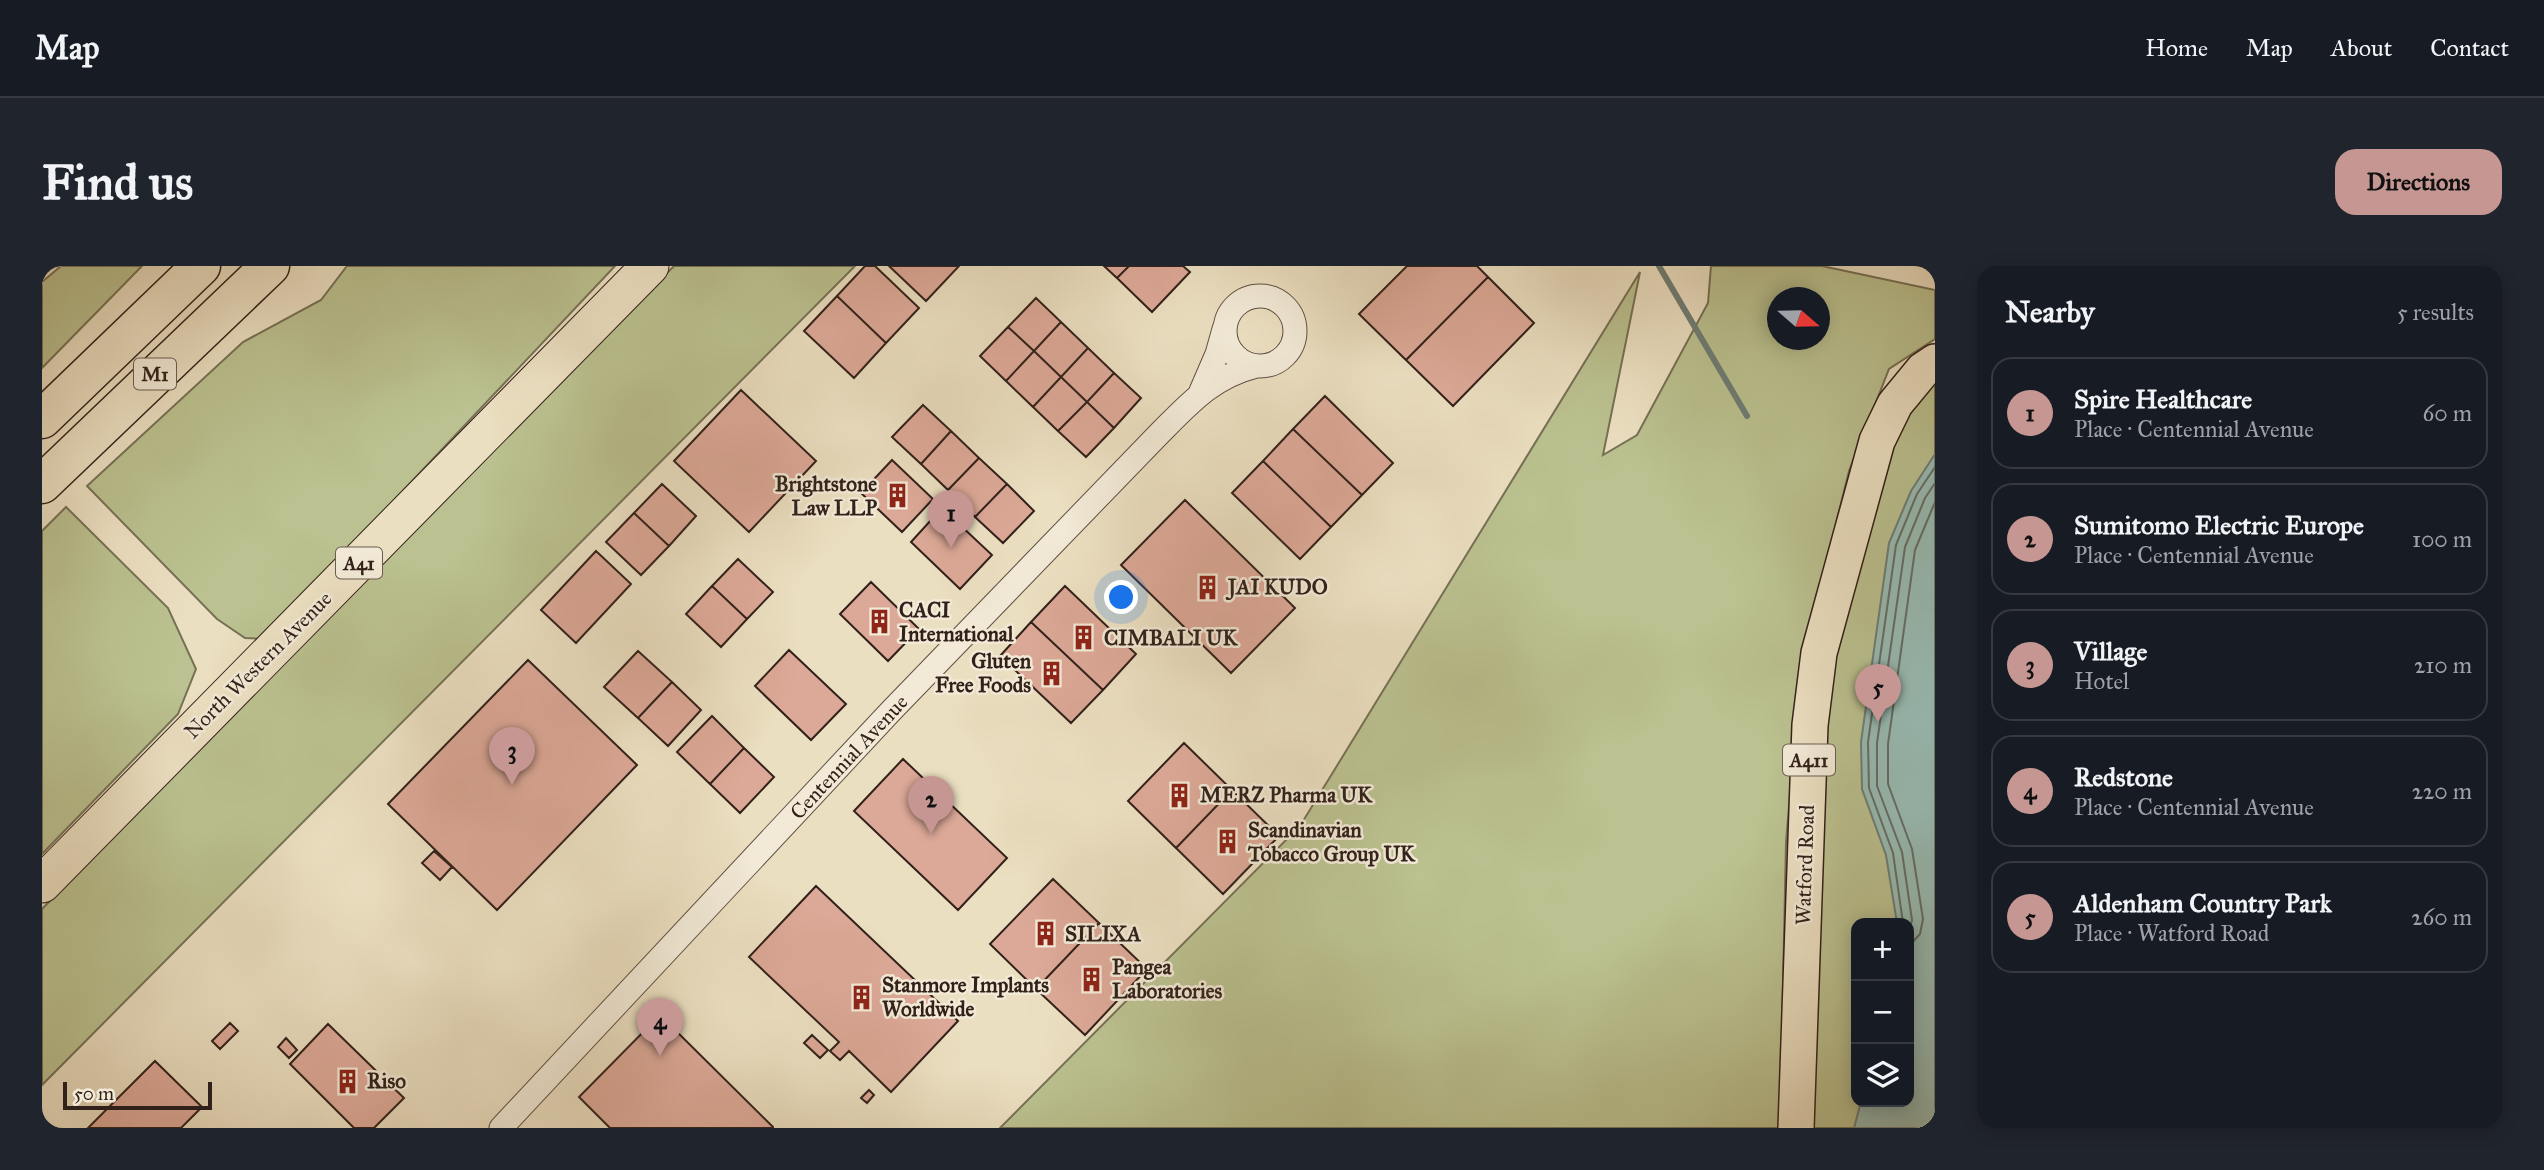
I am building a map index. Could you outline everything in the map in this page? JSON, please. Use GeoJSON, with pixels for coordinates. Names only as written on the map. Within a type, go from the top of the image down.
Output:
{"type":"FeatureCollection","features":[{"type":"Feature","properties":{"kind":"highway","name":"M1"},"geometry":{"type":"LineString","coordinates":[[42,419],[201,266]]}},
{"type":"Feature","properties":{"kind":"highway","name":"M1"},"geometry":{"type":"LineString","coordinates":[[42,484],[270,266]]}},
{"type":"Feature","properties":{"kind":"highway","name":"North Western Avenue"},"geometry":{"type":"LineString","coordinates":[[42,884],[650,266]]}},
{"type":"Feature","properties":{"kind":"main road","name":"Watford Road"},"geometry":{"type":"LineString","coordinates":[[1796,1128],[1810,724],[1819,653],[1877,441],[1895,404],[1923,370],[1935,362]]}},
{"type":"Feature","properties":{"kind":"street"},"geometry":{"type":"LineString","coordinates":[[1258,296],[1280,302],[1293,320],[1294,331],[1292,343],[1278,360],[1268,365],[1235,371],[1201,391],[1232,309],[1247,298],[1258,296]]}},
{"type":"Feature","properties":{"kind":"street"},"geometry":{"type":"LineString","coordinates":[[1225,326],[1225,337],[1236,356],[1256,366]]}},
{"type":"Feature","properties":{"kind":"street","name":"Centennial Avenue"},"geometry":{"type":"LineString","coordinates":[[501,1128],[891,711],[1201,391]]}},
{"type":"Feature","properties":{"kind":"green space"},"geometry":{"type":"Polygon","coordinates":[[[61,266],[142,266],[42,368],[42,282],[61,266]]]}},
{"type":"Feature","properties":{"kind":"green space"},"geometry":{"type":"Polygon","coordinates":[[[347,266],[615,266],[263,639],[245,638],[217,619],[87,486],[243,342],[321,300],[347,266]]]}},
{"type":"Feature","properties":{"kind":"green space"},"geometry":{"type":"Polygon","coordinates":[[[674,266],[855,266],[42,1085],[42,909],[674,266]]]}},
{"type":"Feature","properties":{"kind":"green space"},"geometry":{"type":"Polygon","coordinates":[[[1711,266],[1822,266],[1935,290],[1935,339],[1889,369],[1849,471],[1801,665],[1786,842],[1780,1128],[1000,1128],[1300,826],[1640,272],[1603,455],[1637,435],[1708,303],[1711,266]]]}},
{"type":"Feature","properties":{"kind":"green space"},"geometry":{"type":"Polygon","coordinates":[[[1935,373],[1935,1128],[1809,1128],[1828,657],[1897,419],[1935,373]]]}},
{"type":"Feature","properties":{"kind":"green space"},"geometry":{"type":"Polygon","coordinates":[[[66,507],[168,608],[196,669],[178,714],[42,854],[42,531],[66,507]]]}},
{"type":"Feature","properties":{"kind":"water"},"geometry":{"type":"Polygon","coordinates":[[[1935,454],[1935,1128],[1854,1128],[1860,1107],[1914,1107],[1914,918],[1896,918],[1886,855],[1862,789],[1861,742],[1889,543],[1911,491],[1935,454]]]}},
{"type":"Feature","properties":{"kind":"building"},"geometry":{"type":"Polygon","coordinates":[[[865,266],[875,266],[919,308],[886,343],[837,296],[865,266]]]}},
{"type":"Feature","properties":{"kind":"building"},"geometry":{"type":"Polygon","coordinates":[[[889,266],[959,266],[926,301],[889,266]]]}},
{"type":"Feature","properties":{"kind":"building"},"geometry":{"type":"Polygon","coordinates":[[[1104,266],[1129,266],[1117,278],[1104,266]]]}},
{"type":"Feature","properties":{"kind":"building"},"geometry":{"type":"Polygon","coordinates":[[[1129,266],[1183,266],[1190,272],[1152,312],[1117,278],[1129,266]]]}},
{"type":"Feature","properties":{"kind":"building"},"geometry":{"type":"Polygon","coordinates":[[[1407,266],[1477,266],[1488,277],[1406,360],[1359,314],[1407,266]]]}},
{"type":"Feature","properties":{"kind":"building"},"geometry":{"type":"Polygon","coordinates":[[[1488,277],[1534,323],[1453,406],[1406,360],[1488,277]]]}},
{"type":"Feature","properties":{"kind":"building"},"geometry":{"type":"Polygon","coordinates":[[[837,296],[886,343],[854,378],[804,331],[837,296]]]}},
{"type":"Feature","properties":{"kind":"building"},"geometry":{"type":"Polygon","coordinates":[[[1036,298],[1061,322],[1034,351],[1008,327],[1036,298]]]}},
{"type":"Feature","properties":{"kind":"building"},"geometry":{"type":"Polygon","coordinates":[[[1061,322],[1088,348],[1061,377],[1034,351],[1061,322]]]}},
{"type":"Feature","properties":{"kind":"building"},"geometry":{"type":"Polygon","coordinates":[[[1008,327],[1034,351],[1006,381],[980,356],[1008,327]]]}},
{"type":"Feature","properties":{"kind":"building"},"geometry":{"type":"Polygon","coordinates":[[[1088,348],[1114,373],[1087,402],[1061,377],[1088,348]]]}},
{"type":"Feature","properties":{"kind":"building"},"geometry":{"type":"Polygon","coordinates":[[[1034,351],[1061,377],[1033,407],[1006,381],[1034,351]]]}},
{"type":"Feature","properties":{"kind":"building"},"geometry":{"type":"Polygon","coordinates":[[[1114,373],[1141,398],[1114,428],[1087,402],[1114,373]]]}},
{"type":"Feature","properties":{"kind":"building"},"geometry":{"type":"Polygon","coordinates":[[[1061,377],[1087,402],[1058,431],[1033,407],[1061,377]]]}},
{"type":"Feature","properties":{"kind":"building"},"geometry":{"type":"Polygon","coordinates":[[[741,390],[816,461],[749,532],[674,461],[741,390]]]}},
{"type":"Feature","properties":{"kind":"building"},"geometry":{"type":"Polygon","coordinates":[[[1325,396],[1393,463],[1362,495],[1293,429],[1325,396]]]}},
{"type":"Feature","properties":{"kind":"building"},"geometry":{"type":"Polygon","coordinates":[[[1087,402],[1114,428],[1086,457],[1058,431],[1087,402]]]}},
{"type":"Feature","properties":{"kind":"building"},"geometry":{"type":"Polygon","coordinates":[[[923,405],[951,431],[921,464],[892,437],[923,405]]]}},
{"type":"Feature","properties":{"kind":"building"},"geometry":{"type":"Polygon","coordinates":[[[1293,429],[1362,495],[1331,527],[1263,461],[1293,429]]]}},
{"type":"Feature","properties":{"kind":"building"},"geometry":{"type":"Polygon","coordinates":[[[951,431],[979,458],[948,490],[921,464],[951,431]]]}},
{"type":"Feature","properties":{"kind":"building"},"geometry":{"type":"Polygon","coordinates":[[[979,458],[1007,484],[975,517],[948,490],[979,458]]]}},
{"type":"Feature","properties":{"kind":"building","name":"Brightstone Law LLP"},"geometry":{"type":"Polygon","coordinates":[[[892,460],[933,499],[902,532],[861,493],[892,460]]]}},
{"type":"Feature","properties":{"kind":"building"},"geometry":{"type":"Polygon","coordinates":[[[1263,461],[1331,527],[1300,559],[1232,493],[1263,461]]]}},
{"type":"Feature","properties":{"kind":"building"},"geometry":{"type":"Polygon","coordinates":[[[662,484],[696,516],[669,546],[634,513],[662,484]]]}},
{"type":"Feature","properties":{"kind":"building"},"geometry":{"type":"Polygon","coordinates":[[[1007,484],[1034,511],[1003,543],[975,517],[1007,484]]]}},
{"type":"Feature","properties":{"kind":"building","name":"JAI KUDO"},"geometry":{"type":"Polygon","coordinates":[[[1185,500],[1295,608],[1231,673],[1121,565],[1185,500]]]}},
{"type":"Feature","properties":{"kind":"building"},"geometry":{"type":"Polygon","coordinates":[[[942,508],[992,555],[960,589],[911,542],[942,508]]]}},
{"type":"Feature","properties":{"kind":"building"},"geometry":{"type":"Polygon","coordinates":[[[634,513],[669,546],[641,575],[606,542],[634,513]]]}},
{"type":"Feature","properties":{"kind":"building"},"geometry":{"type":"Polygon","coordinates":[[[596,551],[631,584],[576,643],[541,610],[596,551]]]}},
{"type":"Feature","properties":{"kind":"building"},"geometry":{"type":"Polygon","coordinates":[[[738,559],[773,592],[747,619],[712,586],[738,559]]]}},
{"type":"Feature","properties":{"kind":"building","name":"CACI International"},"geometry":{"type":"Polygon","coordinates":[[[871,582],[919,629],[888,661],[840,614],[871,582]]]}},
{"type":"Feature","properties":{"kind":"building"},"geometry":{"type":"Polygon","coordinates":[[[712,586],[747,619],[721,647],[686,614],[712,586]]]}},
{"type":"Feature","properties":{"kind":"building","name":"CIMBALI UK"},"geometry":{"type":"Polygon","coordinates":[[[1065,586],[1136,654],[1103,690],[1031,622],[1065,586]]]}},
{"type":"Feature","properties":{"kind":"building","name":"Gluten Free Foods"},"geometry":{"type":"Polygon","coordinates":[[[1031,622],[1103,690],[1071,723],[1000,656],[1031,622]]]}},
{"type":"Feature","properties":{"kind":"building"},"geometry":{"type":"Polygon","coordinates":[[[789,650],[846,704],[811,740],[755,686],[789,650]]]}},
{"type":"Feature","properties":{"kind":"building"},"geometry":{"type":"Polygon","coordinates":[[[638,651],[672,682],[638,718],[604,687],[638,651]]]}},
{"type":"Feature","properties":{"kind":"building"},"geometry":{"type":"Polygon","coordinates":[[[528,660],[637,765],[497,910],[388,804],[528,660]]]}},
{"type":"Feature","properties":{"kind":"building"},"geometry":{"type":"Polygon","coordinates":[[[672,682],[701,710],[668,746],[638,718],[672,682]]]}},
{"type":"Feature","properties":{"kind":"building"},"geometry":{"type":"Polygon","coordinates":[[[712,716],[744,748],[710,784],[677,752],[712,716]]]}},
{"type":"Feature","properties":{"kind":"building","name":"MERZ Pharma UK"},"geometry":{"type":"Polygon","coordinates":[[[1184,743],[1232,790],[1176,848],[1128,801],[1184,743]]]}},
{"type":"Feature","properties":{"kind":"building"},"geometry":{"type":"Polygon","coordinates":[[[744,748],[774,777],[740,813],[710,784],[744,748]]]}},
{"type":"Feature","properties":{"kind":"building"},"geometry":{"type":"Polygon","coordinates":[[[903,759],[1007,858],[958,910],[854,811],[903,759]]]}},
{"type":"Feature","properties":{"kind":"building","name":"Scandinavian Tobacco Group UK"},"geometry":{"type":"Polygon","coordinates":[[[1232,790],[1279,836],[1223,894],[1176,848],[1232,790]]]}},
{"type":"Feature","properties":{"kind":"building"},"geometry":{"type":"Polygon","coordinates":[[[434,851],[452,867],[440,880],[422,863],[434,851]]]}},
{"type":"Feature","properties":{"kind":"building","name":"SILIXA"},"geometry":{"type":"Polygon","coordinates":[[[1053,879],[1099,923],[1036,989],[990,944],[1053,879]]]}},
{"type":"Feature","properties":{"kind":"building","name":"Stanmore Implants Worldwide"},"geometry":{"type":"Polygon","coordinates":[[[816,886],[958,1021],[891,1092],[849,1051],[840,1060],[830,1051],[839,1042],[749,957],[816,886]]]}},
{"type":"Feature","properties":{"kind":"building","name":"Pangea Laboratories"},"geometry":{"type":"Polygon","coordinates":[[[1099,923],[1147,969],[1085,1035],[1036,989],[1099,923]]]}},
{"type":"Feature","properties":{"kind":"building"},"geometry":{"type":"Polygon","coordinates":[[[660,1015],[773,1128],[610,1128],[579,1097],[660,1015]]]}},
{"type":"Feature","properties":{"kind":"building"},"geometry":{"type":"Polygon","coordinates":[[[230,1023],[238,1031],[220,1049],[212,1041],[230,1023]]]}},
{"type":"Feature","properties":{"kind":"building","name":"Riso"},"geometry":{"type":"Polygon","coordinates":[[[328,1024],[404,1098],[374,1128],[354,1128],[290,1064],[328,1024]]]}},
{"type":"Feature","properties":{"kind":"building"},"geometry":{"type":"Polygon","coordinates":[[[812,1035],[828,1050],[820,1058],[804,1043],[812,1035]]]}},
{"type":"Feature","properties":{"kind":"building"},"geometry":{"type":"Polygon","coordinates":[[[286,1038],[297,1050],[289,1058],[278,1047],[286,1038]]]}},
{"type":"Feature","properties":{"kind":"building"},"geometry":{"type":"Polygon","coordinates":[[[155,1061],[202,1107],[181,1128],[88,1128],[155,1061]]]}},
{"type":"Feature","properties":{"kind":"building"},"geometry":{"type":"Polygon","coordinates":[[[869,1090],[874,1095],[867,1103],[861,1098],[869,1090]]]}},
{"type":"Feature","properties":{"kind":"waterway"},"geometry":{"type":"LineString","coordinates":[[1659,266],[1747,416]]}},
{"type":"Feature","properties":{"kind":"place","name":"Brightstone Law LLP"},"geometry":{"type":"Point","coordinates":[897,496]}},
{"type":"Feature","properties":{"kind":"place","name":"Spire Healthcare"},"geometry":{"type":"Point","coordinates":[951,548]}},
{"type":"Feature","properties":{"kind":"place","name":"JAI KUDO"},"geometry":{"type":"Point","coordinates":[1208,587]}},
{"type":"Feature","properties":{"kind":"place","name":"CACI International"},"geometry":{"type":"Point","coordinates":[879,622]}},
{"type":"Feature","properties":{"kind":"place","name":"CIMBALI UK"},"geometry":{"type":"Point","coordinates":[1084,638]}},
{"type":"Feature","properties":{"kind":"place","name":"Gluten Free Foods"},"geometry":{"type":"Point","coordinates":[1051,673]}},
{"type":"Feature","properties":{"kind":"place","name":"Aldenham Country Park"},"geometry":{"type":"Point","coordinates":[1878,722]}},
{"type":"Feature","properties":{"kind":"place","name":"Village"},"geometry":{"type":"Point","coordinates":[512,785]}},
{"type":"Feature","properties":{"kind":"place","name":"MERZ Pharma UK"},"geometry":{"type":"Point","coordinates":[1180,795]}},
{"type":"Feature","properties":{"kind":"place","name":"Sumitomo Electric Europe"},"geometry":{"type":"Point","coordinates":[931,834]}},
{"type":"Feature","properties":{"kind":"place","name":"Scandinavian Tobacco Group UK"},"geometry":{"type":"Point","coordinates":[1228,842]}},
{"type":"Feature","properties":{"kind":"place","name":"SILIXA"},"geometry":{"type":"Point","coordinates":[1045,934]}},
{"type":"Feature","properties":{"kind":"place","name":"Pangea Laboratories"},"geometry":{"type":"Point","coordinates":[1092,979]}},
{"type":"Feature","properties":{"kind":"place","name":"Stanmore Implants Worldwide"},"geometry":{"type":"Point","coordinates":[862,997]}},
{"type":"Feature","properties":{"kind":"place","name":"Redstone"},"geometry":{"type":"Point","coordinates":[660,1056]}},
{"type":"Feature","properties":{"kind":"place","name":"Riso"},"geometry":{"type":"Point","coordinates":[347,1081]}}]}
